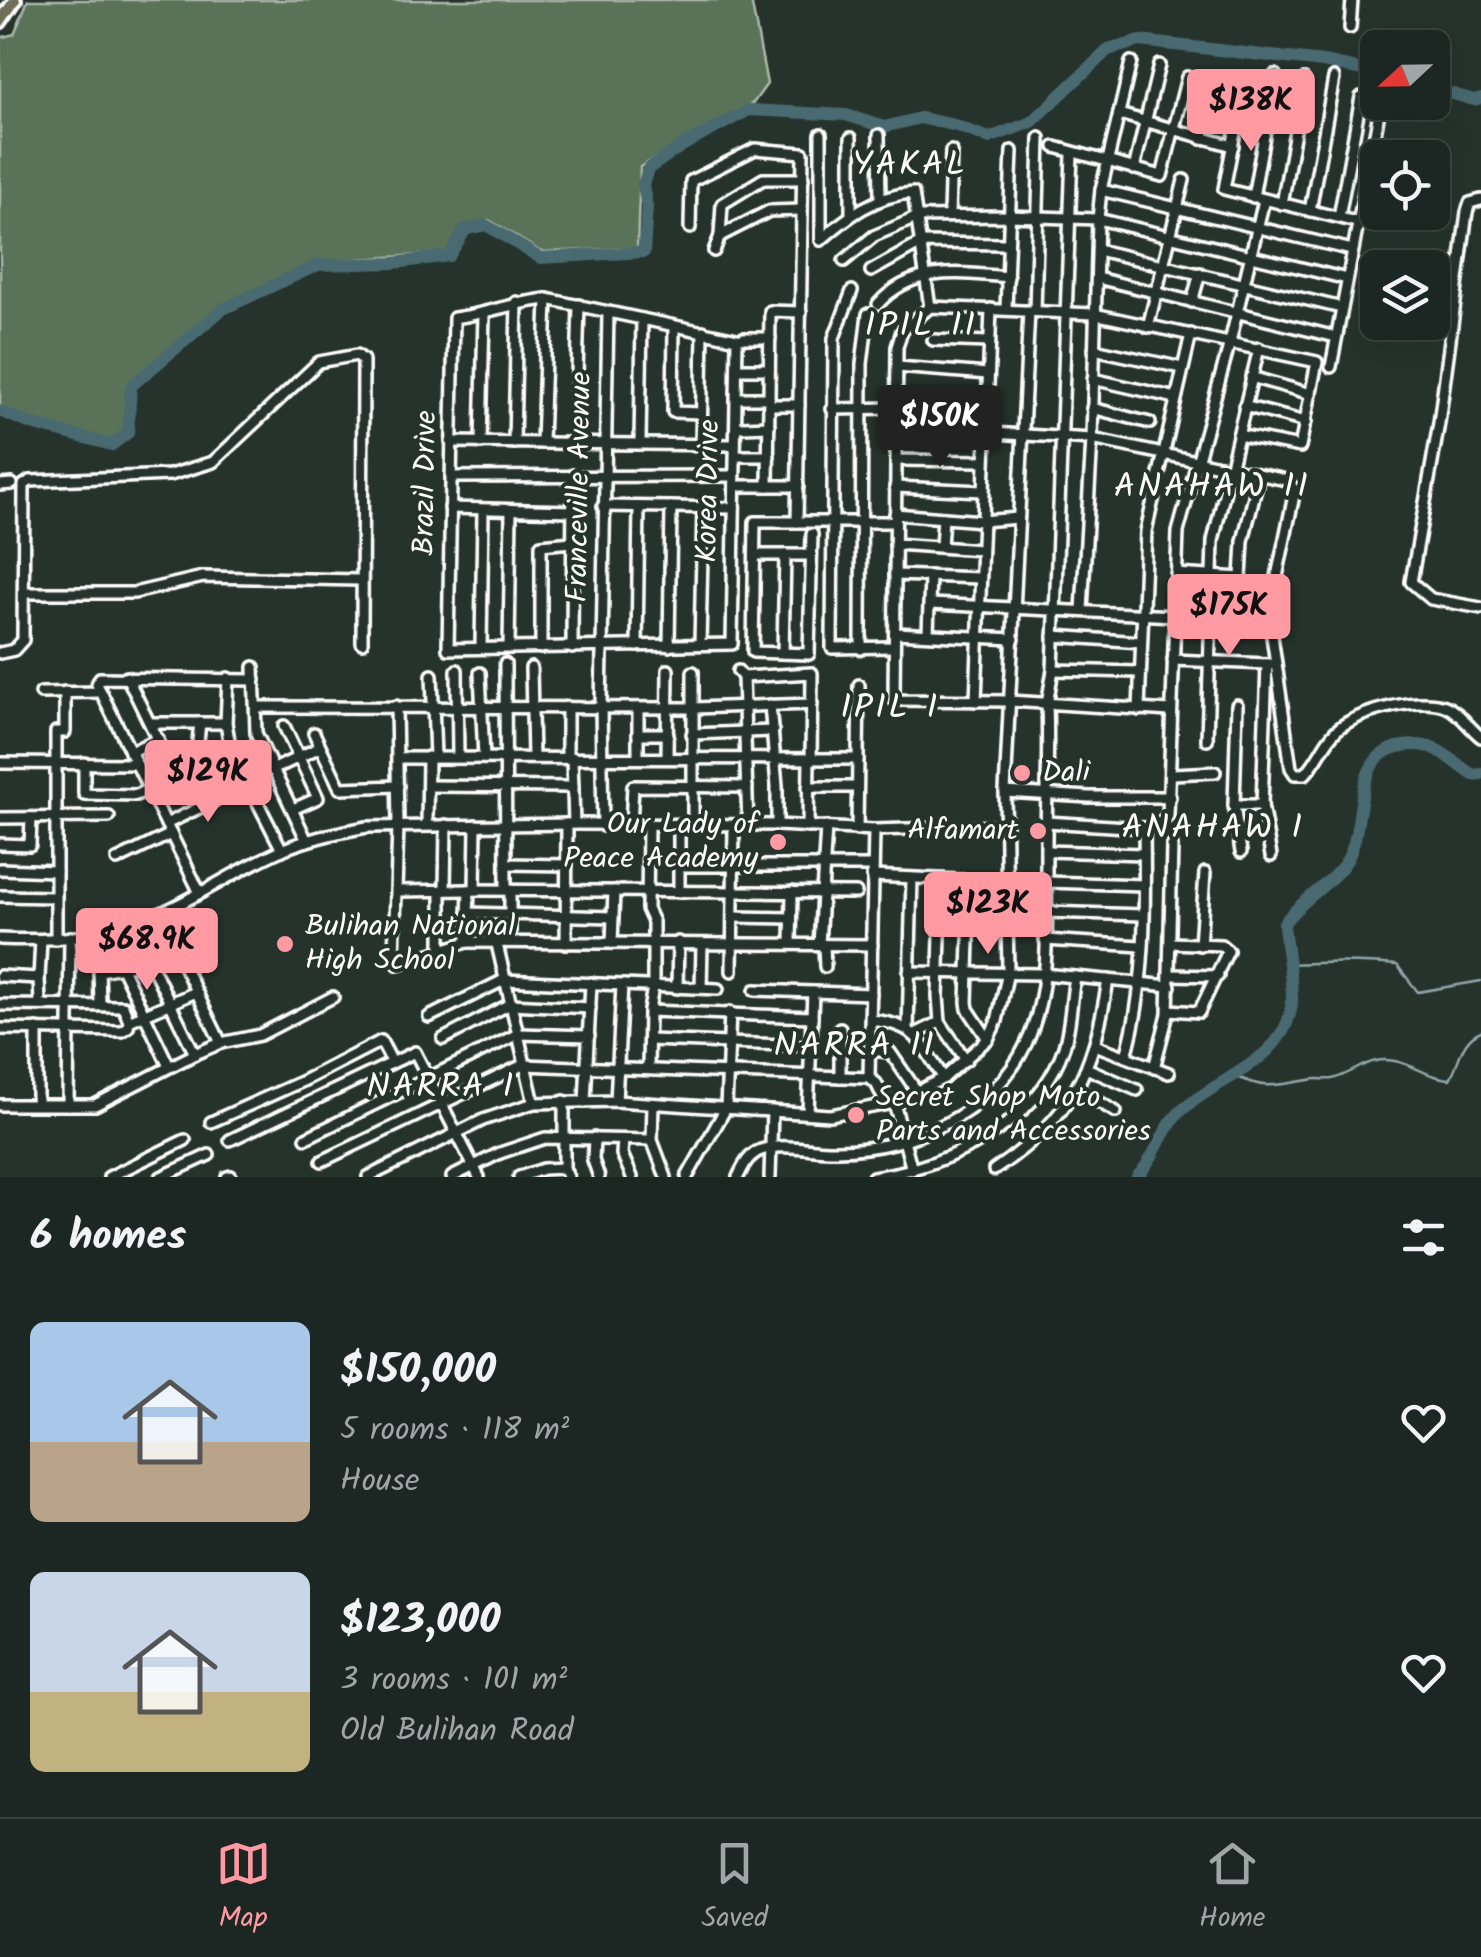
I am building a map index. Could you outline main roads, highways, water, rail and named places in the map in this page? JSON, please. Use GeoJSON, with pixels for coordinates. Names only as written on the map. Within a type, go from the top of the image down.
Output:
{"type":"FeatureCollection","features":[{"type":"Feature","properties":{"kind":"main road"},"geometry":{"type":"LineString","coordinates":[[0,22],[14,0]]}},
{"type":"Feature","properties":{"kind":"waterway"},"geometry":{"type":"LineString","coordinates":[[0,411],[31,424],[112,445],[128,433],[131,386],[223,309],[318,265],[394,263],[449,256],[466,229],[486,225],[540,258],[644,252],[647,207],[643,185],[648,169],[749,110],[846,115],[884,127],[920,118],[989,138],[1032,122],[1108,50],[1140,41],[1360,69]]}},
{"type":"Feature","properties":{"kind":"waterway"},"geometry":{"type":"LineString","coordinates":[[1450,93],[1474,100],[1481,98]]}},
{"type":"Feature","properties":{"kind":"waterway"},"geometry":{"type":"LineString","coordinates":[[1137,1177],[1180,1112],[1264,1054],[1288,1022],[1292,1001],[1284,923],[1345,863],[1352,848],[1367,777],[1375,762],[1386,751],[1420,745],[1440,752],[1473,775],[1481,774]]}},
{"type":"Feature","properties":{"kind":"waterway"},"geometry":{"type":"LineString","coordinates":[[1287,964],[1397,965],[1418,992],[1481,981]]}},
{"type":"Feature","properties":{"kind":"waterway"},"geometry":{"type":"LineString","coordinates":[[1233,1075],[1263,1085],[1279,1085],[1332,1079],[1386,1060],[1450,1079],[1465,1045],[1481,1031]]}},
{"type":"Feature","properties":{"kind":"place","name":"Dali"},"geometry":{"type":"Point","coordinates":[1022,773]}},
{"type":"Feature","properties":{"kind":"place","name":"Alfamart"},"geometry":{"type":"Point","coordinates":[1038,831]}},
{"type":"Feature","properties":{"kind":"place","name":"Our Lady of Peace Academy"},"geometry":{"type":"Point","coordinates":[778,842]}},
{"type":"Feature","properties":{"kind":"place","name":"Bulihan National High School"},"geometry":{"type":"Point","coordinates":[285,944]}},
{"type":"Feature","properties":{"kind":"place","name":"Secret Shop Moto Parts and Accessories"},"geometry":{"type":"Point","coordinates":[856,1115]}},
{"type":"Feature","properties":{"kind":"district","name":"YAKAL"},"geometry":{"type":"Point","coordinates":[910,166]}},
{"type":"Feature","properties":{"kind":"district","name":"IPIL II"},"geometry":{"type":"Point","coordinates":[921,327]}},
{"type":"Feature","properties":{"kind":"district","name":"ANAHAW II"},"geometry":{"type":"Point","coordinates":[1212,488]}},
{"type":"Feature","properties":{"kind":"district","name":"IPIL I"},"geometry":{"type":"Point","coordinates":[890,709]}},
{"type":"Feature","properties":{"kind":"district","name":"ANAHAW I"},"geometry":{"type":"Point","coordinates":[1213,829]}},
{"type":"Feature","properties":{"kind":"district","name":"NARRA II"},"geometry":{"type":"Point","coordinates":[855,1047]}},
{"type":"Feature","properties":{"kind":"district","name":"NARRA I"},"geometry":{"type":"Point","coordinates":[441,1088]}}]}
